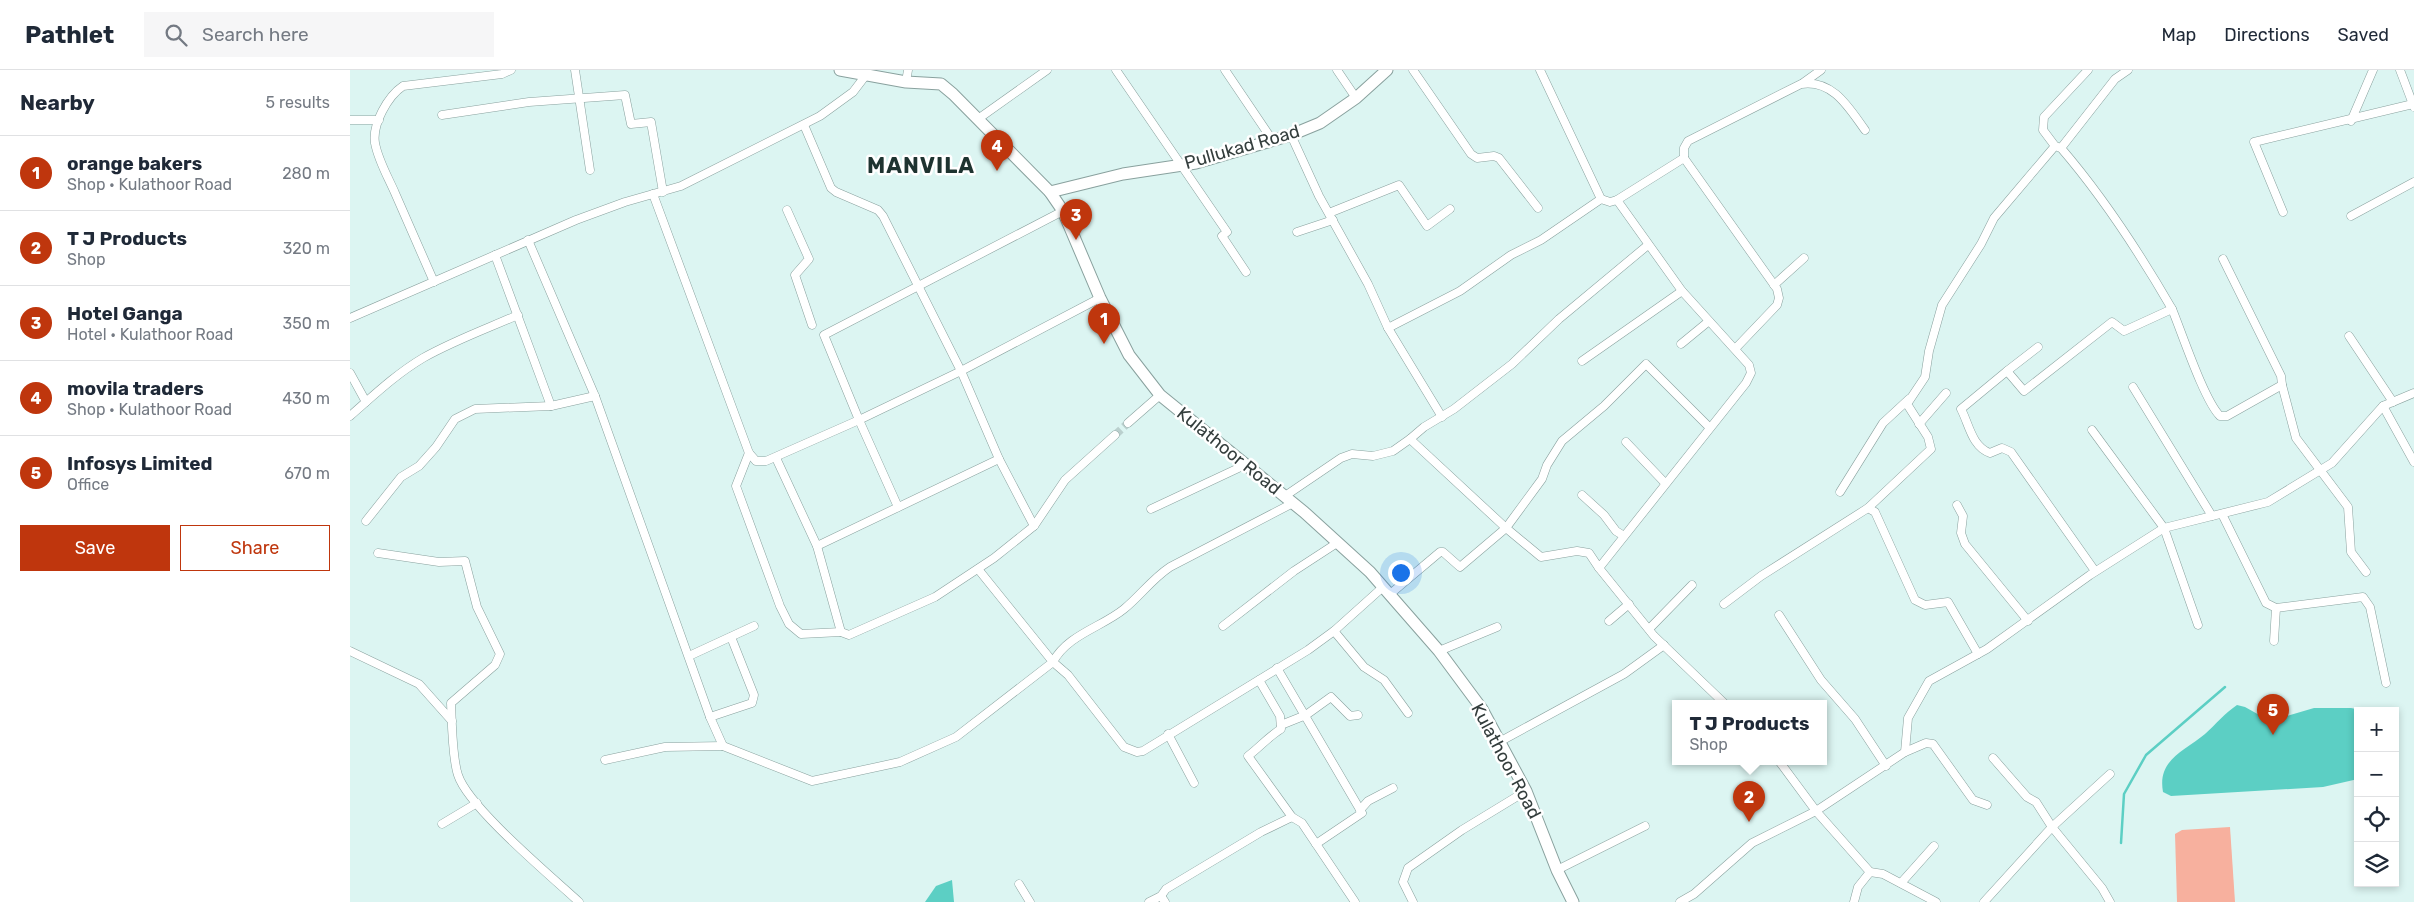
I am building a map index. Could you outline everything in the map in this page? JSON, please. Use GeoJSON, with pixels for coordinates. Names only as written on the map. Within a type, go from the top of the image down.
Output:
{"type":"FeatureCollection","features":[{"type":"Feature","properties":{"kind":"main road","name":"Kulathoor Road"},"geometry":{"type":"LineString","coordinates":[[840,70],[906,82],[940,84],[978,119],[1050,192],[1062,211],[1100,298],[1129,355],[1160,395],[1289,499],[1370,572],[1439,652],[1482,709],[1526,791],[1557,870],[1573,902]]}},
{"type":"Feature","properties":{"kind":"main road","name":"Pullukad Road"},"geometry":{"type":"LineString","coordinates":[[1050,192],[1123,174],[1182,165],[1291,135],[1320,124],[1356,98],[1387,70]]}},
{"type":"Feature","properties":{"kind":"street"},"geometry":{"type":"LineString","coordinates":[[434,282],[382,163],[375,142],[375,130],[395,91],[403,86],[502,74],[511,70]]}},
{"type":"Feature","properties":{"kind":"street"},"geometry":{"type":"LineString","coordinates":[[574,70],[590,170]]}},
{"type":"Feature","properties":{"kind":"street"},"geometry":{"type":"LineString","coordinates":[[906,82],[908,70]]}},
{"type":"Feature","properties":{"kind":"street"},"geometry":{"type":"LineString","coordinates":[[978,119],[1047,70]]}},
{"type":"Feature","properties":{"kind":"street"},"geometry":{"type":"LineString","coordinates":[[1116,70],[1227,232],[1222,236],[1246,272]]}},
{"type":"Feature","properties":{"kind":"street"},"geometry":{"type":"LineString","coordinates":[[1225,70],[1273,141]]}},
{"type":"Feature","properties":{"kind":"street"},"geometry":{"type":"LineString","coordinates":[[1337,70],[1356,98]]}},
{"type":"Feature","properties":{"kind":"street"},"geometry":{"type":"LineString","coordinates":[[1413,70],[1471,154],[1477,158],[1494,156],[1498,158],[1538,208]]}},
{"type":"Feature","properties":{"kind":"street"},"geometry":{"type":"LineString","coordinates":[[1540,70],[1601,199],[1610,202],[1617,200],[1684,158]]}},
{"type":"Feature","properties":{"kind":"street"},"geometry":{"type":"LineString","coordinates":[[1735,349],[1777,304],[1779,298],[1774,284],[1684,158],[1684,148],[1688,141],[1801,84],[1821,70]]}},
{"type":"Feature","properties":{"kind":"street"},"geometry":{"type":"LineString","coordinates":[[2088,70],[2044,116],[2043,130],[2087,178],[2142,257],[2172,309],[2207,394],[2220,416],[2226,416],[2282,385]]}},
{"type":"Feature","properties":{"kind":"street"},"geometry":{"type":"LineString","coordinates":[[1840,492],[1883,423],[1917,392],[1925,377],[1929,351],[1942,305],[1981,244],[1994,218],[2058,147],[2115,79],[2128,70]]}},
{"type":"Feature","properties":{"kind":"street"},"geometry":{"type":"LineString","coordinates":[[2351,121],[2373,70]]}},
{"type":"Feature","properties":{"kind":"street"},"geometry":{"type":"LineString","coordinates":[[2283,212],[2254,142],[2414,106],[2400,70]]}},
{"type":"Feature","properties":{"kind":"street"},"geometry":{"type":"LineString","coordinates":[[350,318],[528,240],[602,210],[682,186],[804,125],[840,103],[853,92],[866,76]]}},
{"type":"Feature","properties":{"kind":"street"},"geometry":{"type":"LineString","coordinates":[[1801,84],[1816,84],[1835,92],[1865,130]]}},
{"type":"Feature","properties":{"kind":"street"},"geometry":{"type":"LineString","coordinates":[[442,115],[529,102],[625,95],[631,124],[651,122],[663,192]]}},
{"type":"Feature","properties":{"kind":"street"},"geometry":{"type":"LineString","coordinates":[[350,120],[379,120]]}},
{"type":"Feature","properties":{"kind":"street"},"geometry":{"type":"LineString","coordinates":[[804,125],[831,188],[878,210],[883,216],[961,370],[999,459],[1034,526]]}},
{"type":"Feature","properties":{"kind":"street"},"geometry":{"type":"LineString","coordinates":[[1291,135],[1331,217],[1368,284],[1388,328],[1442,417]]}},
{"type":"Feature","properties":{"kind":"street"},"geometry":{"type":"LineString","coordinates":[[2351,216],[2414,182]]}},
{"type":"Feature","properties":{"kind":"street"},"geometry":{"type":"LineString","coordinates":[[1297,232],[1399,185],[1427,226],[1450,209]]}},
{"type":"Feature","properties":{"kind":"street"},"geometry":{"type":"LineString","coordinates":[[653,194],[749,454],[756,461],[766,462],[859,420],[1100,298]]}},
{"type":"Feature","properties":{"kind":"street"},"geometry":{"type":"LineString","coordinates":[[1388,328],[1460,291],[1510,255],[1541,240],[1601,199]]}},
{"type":"Feature","properties":{"kind":"street"},"geometry":{"type":"LineString","coordinates":[[1599,568],[1709,427],[1746,383],[1751,374],[1749,365],[1682,291],[1617,200]]}},
{"type":"Feature","properties":{"kind":"street"},"geometry":{"type":"LineString","coordinates":[[787,210],[809,259],[794,276],[812,325]]}},
{"type":"Feature","properties":{"kind":"street"},"geometry":{"type":"LineString","coordinates":[[898,507],[824,335],[1062,211]]}},
{"type":"Feature","properties":{"kind":"street"},"geometry":{"type":"LineString","coordinates":[[528,240],[595,396],[710,717],[723,746]]}},
{"type":"Feature","properties":{"kind":"street"},"geometry":{"type":"LineString","coordinates":[[605,760],[665,747],[723,746],[812,781],[900,762],[956,737],[1054,662],[1057,654],[1069,643],[1113,618],[1170,567],[1289,499],[1341,458],[1352,454],[1373,456],[1393,451],[1454,409],[1512,364],[1559,319],[1648,245]]}},
{"type":"Feature","properties":{"kind":"street"},"geometry":{"type":"LineString","coordinates":[[495,255],[551,406]]}},
{"type":"Feature","properties":{"kind":"street"},"geometry":{"type":"LineString","coordinates":[[1774,284],[1804,258]]}},
{"type":"Feature","properties":{"kind":"street"},"geometry":{"type":"LineString","coordinates":[[2223,259],[2281,376],[2296,438],[2348,507],[2351,552],[2366,572]]}},
{"type":"Feature","properties":{"kind":"street"},"geometry":{"type":"LineString","coordinates":[[1582,361],[1682,291]]}},
{"type":"Feature","properties":{"kind":"street"},"geometry":{"type":"LineString","coordinates":[[2007,371],[2024,391],[2112,322],[2124,331],[2172,309]]}},
{"type":"Feature","properties":{"kind":"street"},"geometry":{"type":"LineString","coordinates":[[350,416],[421,359],[447,345],[518,315]]}},
{"type":"Feature","properties":{"kind":"street"},"geometry":{"type":"LineString","coordinates":[[1681,344],[1709,321]]}},
{"type":"Feature","properties":{"kind":"street"},"geometry":{"type":"LineString","coordinates":[[2349,336],[2393,402]]}},
{"type":"Feature","properties":{"kind":"street"},"geometry":{"type":"LineString","coordinates":[[2038,347],[1961,410],[1969,432],[1984,451],[1990,453],[2002,448],[2011,452],[2095,571]]}},
{"type":"Feature","properties":{"kind":"street"},"geometry":{"type":"LineString","coordinates":[[978,569],[1054,662],[1068,675],[1124,747],[1137,752],[1144,750],[1259,680],[1334,631],[1440,552],[1443,552],[1460,567],[1506,528],[1542,479],[1546,465],[1562,441],[1604,406],[1646,364],[1709,427]]}},
{"type":"Feature","properties":{"kind":"street"},"geometry":{"type":"LineString","coordinates":[[350,373],[366,402]]}},
{"type":"Feature","properties":{"kind":"street"},"geometry":{"type":"LineString","coordinates":[[2133,387],[2212,516]]}},
{"type":"Feature","properties":{"kind":"street"},"geometry":{"type":"LineString","coordinates":[[1919,424],[1946,393]]}},
{"type":"Feature","properties":{"kind":"street"},"geometry":{"type":"LineString","coordinates":[[1905,752],[1908,718],[1929,681],[1978,654],[2028,621],[2095,571],[2164,528],[2268,502],[2332,464],[2383,406],[2414,394]]}},
{"type":"Feature","properties":{"kind":"street"},"geometry":{"type":"LineString","coordinates":[[1128,423],[1160,395]]}},
{"type":"Feature","properties":{"kind":"street"},"geometry":{"type":"LineString","coordinates":[[366,521],[401,477],[419,466],[435,448],[455,419],[475,409],[551,406],[595,396]]}},
{"type":"Feature","properties":{"kind":"street"},"geometry":{"type":"LineString","coordinates":[[1724,604],[1761,576],[1868,508],[1931,449],[1928,437],[1909,410],[1909,400]]}},
{"type":"Feature","properties":{"kind":"street"},"geometry":{"type":"LineString","coordinates":[[2383,406],[2414,462]]}},
{"type":"Feature","properties":{"kind":"street"},"geometry":{"type":"LineString","coordinates":[[2092,430],[2164,528],[2198,625]]}},
{"type":"Feature","properties":{"kind":"street"},"geometry":{"type":"LineString","coordinates":[[749,454],[736,486],[780,606],[789,624],[801,634],[841,632],[849,635],[935,596],[978,569],[1034,526],[1065,480],[1115,435]]}},
{"type":"Feature","properties":{"kind":"street"},"geometry":{"type":"LineString","coordinates":[[1410,439],[1506,528],[1541,557],[1577,552],[1589,553],[1649,629],[1721,700]]}},
{"type":"Feature","properties":{"kind":"street"},"geometry":{"type":"LineString","coordinates":[[1626,442],[1665,484]]}},
{"type":"Feature","properties":{"kind":"street"},"geometry":{"type":"LineString","coordinates":[[776,458],[817,546],[841,632]]}},
{"type":"Feature","properties":{"kind":"street"},"geometry":{"type":"LineString","coordinates":[[817,546],[999,459]]}},
{"type":"Feature","properties":{"kind":"street"},"geometry":{"type":"LineString","coordinates":[[1151,509],[1245,465]]}},
{"type":"Feature","properties":{"kind":"street"},"geometry":{"type":"LineString","coordinates":[[1582,495],[1624,536]]}},
{"type":"Feature","properties":{"kind":"street"},"geometry":{"type":"LineString","coordinates":[[1957,505],[1963,516],[1961,533],[1965,544],[2028,621]]}},
{"type":"Feature","properties":{"kind":"street"},"geometry":{"type":"LineString","coordinates":[[1868,508],[1875,512],[1915,600],[1925,605],[1948,602],[1978,654]]}},
{"type":"Feature","properties":{"kind":"street"},"geometry":{"type":"LineString","coordinates":[[2222,514],[2266,603],[2276,608],[2363,597],[2370,607],[2386,683]]}},
{"type":"Feature","properties":{"kind":"street"},"geometry":{"type":"LineString","coordinates":[[1223,626],[1294,571],[1337,543]]}},
{"type":"Feature","properties":{"kind":"street"},"geometry":{"type":"LineString","coordinates":[[378,553],[439,562],[465,561],[478,607],[500,654],[495,665],[451,703],[458,776],[486,814],[580,902]]}},
{"type":"Feature","properties":{"kind":"street"},"geometry":{"type":"LineString","coordinates":[[1649,629],[1692,585]]}},
{"type":"Feature","properties":{"kind":"street"},"geometry":{"type":"LineString","coordinates":[[1609,621],[1629,604]]}},
{"type":"Feature","properties":{"kind":"street"},"geometry":{"type":"LineString","coordinates":[[2274,641],[2276,608]]}},
{"type":"Feature","properties":{"kind":"street"},"geometry":{"type":"LineString","coordinates":[[1779,615],[1821,680],[1855,719],[1886,766]]}},
{"type":"Feature","properties":{"kind":"street"},"geometry":{"type":"LineString","coordinates":[[689,656],[754,626]]}},
{"type":"Feature","properties":{"kind":"street"},"geometry":{"type":"LineString","coordinates":[[1439,652],[1497,627]]}},
{"type":"Feature","properties":{"kind":"street"},"geometry":{"type":"LineString","coordinates":[[1334,631],[1364,667],[1384,680],[1408,713]]}},
{"type":"Feature","properties":{"kind":"street"},"geometry":{"type":"LineString","coordinates":[[710,717],[752,703],[754,699],[754,694],[731,636]]}},
{"type":"Feature","properties":{"kind":"street"},"geometry":{"type":"LineString","coordinates":[[1501,742],[1624,674],[1664,645]]}},
{"type":"Feature","properties":{"kind":"street"},"geometry":{"type":"LineString","coordinates":[[350,651],[419,684],[452,721]]}},
{"type":"Feature","properties":{"kind":"street"},"geometry":{"type":"LineString","coordinates":[[1277,668],[1362,813],[1316,844]]}},
{"type":"Feature","properties":{"kind":"street"},"geometry":{"type":"LineString","coordinates":[[1259,680],[1280,716],[1281,729],[1267,737],[1258,749],[1248,756],[1292,817],[1302,823],[1355,902]]}},
{"type":"Feature","properties":{"kind":"street"},"geometry":{"type":"LineString","coordinates":[[1281,725],[1306,715],[1331,697],[1350,716],[1358,715]]}},
{"type":"Feature","properties":{"kind":"street"},"geometry":{"type":"LineString","coordinates":[[1168,734],[1194,783]]}},
{"type":"Feature","properties":{"kind":"street"},"geometry":{"type":"LineString","coordinates":[[1680,902],[1694,894],[1752,843],[1816,811],[1905,752],[1926,743],[1933,744],[1973,800],[1987,805]]}},
{"type":"Feature","properties":{"kind":"street"},"geometry":{"type":"LineString","coordinates":[[1992,758],[2027,798],[2036,802],[2052,827],[2102,888],[2110,902]]}},
{"type":"Feature","properties":{"kind":"street"},"geometry":{"type":"LineString","coordinates":[[1782,765],[1816,811],[1870,872],[1883,874],[1936,902]]}},
{"type":"Feature","properties":{"kind":"street"},"geometry":{"type":"LineString","coordinates":[[1984,902],[2052,827],[2110,774]]}},
{"type":"Feature","properties":{"kind":"street"},"geometry":{"type":"LineString","coordinates":[[1360,810],[1368,801],[1393,788]]}},
{"type":"Feature","properties":{"kind":"street"},"geometry":{"type":"LineString","coordinates":[[1414,902],[1403,882],[1408,868],[1462,830],[1526,791]]}},
{"type":"Feature","properties":{"kind":"street"},"geometry":{"type":"LineString","coordinates":[[442,824],[477,803]]}},
{"type":"Feature","properties":{"kind":"street"},"geometry":{"type":"LineString","coordinates":[[1149,902],[1163,899],[1166,889],[1261,832],[1292,817]]}},
{"type":"Feature","properties":{"kind":"street"},"geometry":{"type":"LineString","coordinates":[[1557,870],[1645,826]]}},
{"type":"Feature","properties":{"kind":"street"},"geometry":{"type":"LineString","coordinates":[[1901,883],[1934,846]]}},
{"type":"Feature","properties":{"kind":"street"},"geometry":{"type":"LineString","coordinates":[[1854,902],[1858,887],[1870,872]]}},
{"type":"Feature","properties":{"kind":"street"},"geometry":{"type":"LineString","coordinates":[[1019,884],[1030,902]]}},
{"type":"Feature","properties":{"kind":"street"},"geometry":{"type":"LineString","coordinates":[[1694,894],[1699,902]]}},
{"type":"Feature","properties":{"kind":"shaded area"},"geometry":{"type":"Polygon","coordinates":[[[2230,827],[2235,902],[2177,902],[2175,834],[2182,830],[2230,827]]]}},
{"type":"Feature","properties":{"kind":"water"},"geometry":{"type":"Polygon","coordinates":[[[2237,705],[2245,707],[2270,721],[2314,708],[2354,709],[2354,780],[2323,787],[2171,796],[2163,792],[2162,781],[2168,764],[2237,705]]]}},
{"type":"Feature","properties":{"kind":"water"},"geometry":{"type":"Polygon","coordinates":[[[952,880],[954,902],[925,902],[936,886],[952,880]]]}},
{"type":"Feature","properties":{"kind":"waterway"},"geometry":{"type":"LineString","coordinates":[[2121,843],[2124,794],[2146,755],[2225,687]]}},
{"type":"Feature","properties":{"kind":"tunnel"},"geometry":{"type":"LineString","coordinates":[[1115,435],[1128,423]]}},
{"type":"Feature","properties":{"kind":"place","name":"movila traders"},"geometry":{"type":"Point","coordinates":[997,171]}},
{"type":"Feature","properties":{"kind":"place","name":"Hotel Ganga"},"geometry":{"type":"Point","coordinates":[1076,240]}},
{"type":"Feature","properties":{"kind":"place","name":"orange bakers"},"geometry":{"type":"Point","coordinates":[1104,344]}},
{"type":"Feature","properties":{"kind":"place","name":"Infosys Limited"},"geometry":{"type":"Point","coordinates":[2273,735]}},
{"type":"Feature","properties":{"kind":"place","name":"T J Products"},"geometry":{"type":"Point","coordinates":[1749,822]}},
{"type":"Feature","properties":{"kind":"district","name":"MANVILA"},"geometry":{"type":"Point","coordinates":[921,165]}}]}
